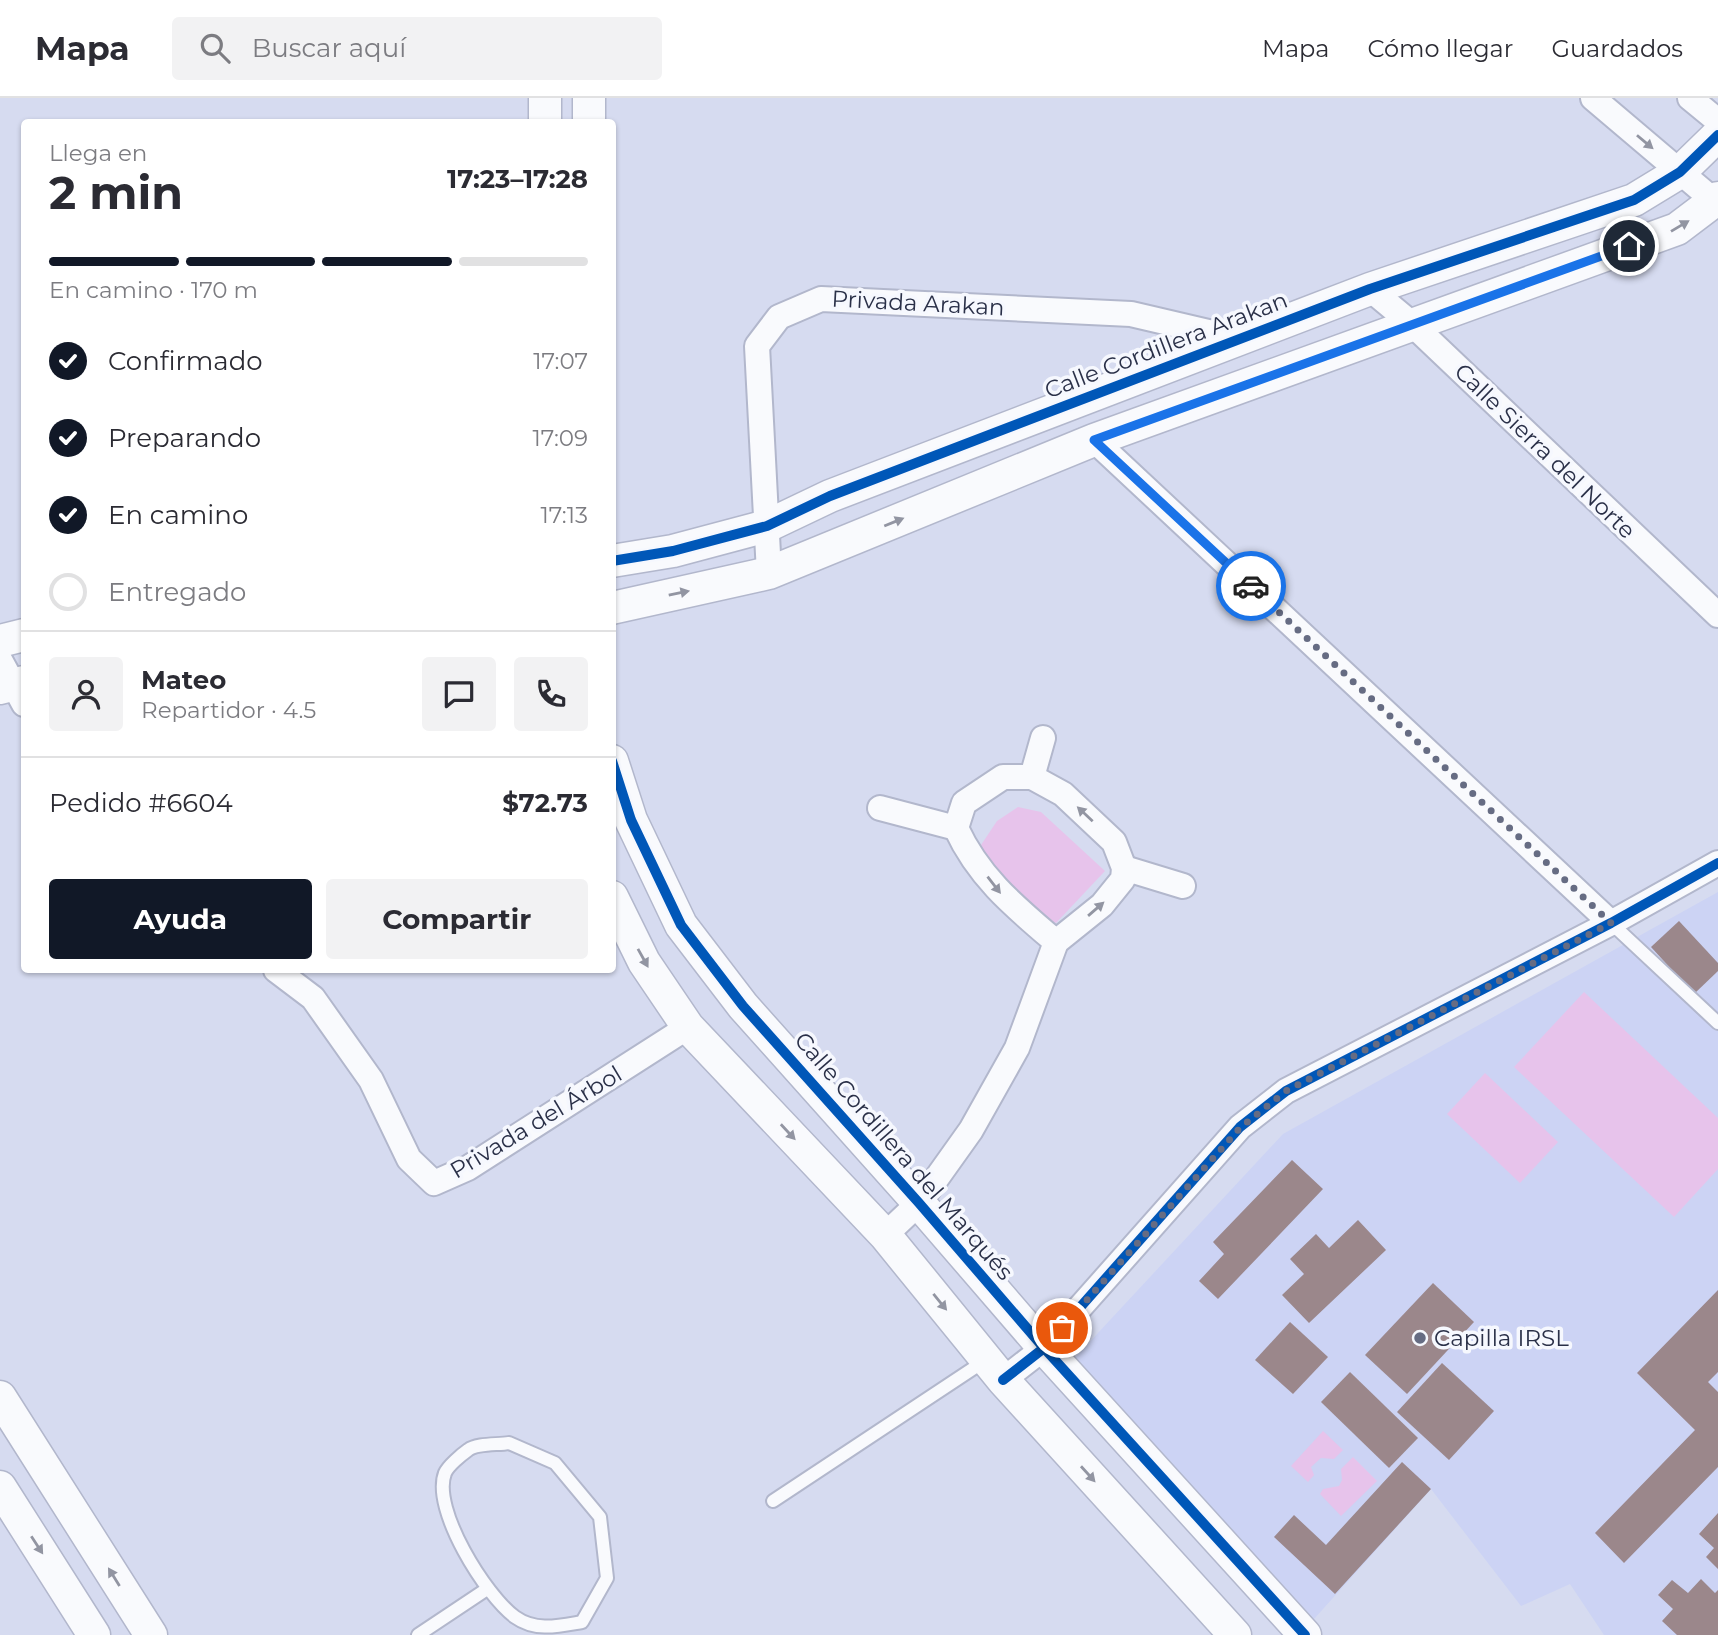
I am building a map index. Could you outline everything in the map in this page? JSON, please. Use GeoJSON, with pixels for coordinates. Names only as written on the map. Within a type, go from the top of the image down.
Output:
{"type":"FeatureCollection","features":[{"type":"Feature","properties":{"kind":"street"},"geometry":{"type":"LineString","coordinates":[[545,98],[545,119]]}},
{"type":"Feature","properties":{"kind":"street"},"geometry":{"type":"LineString","coordinates":[[589,98],[589,119]]}},
{"type":"Feature","properties":{"kind":"street"},"geometry":{"type":"LineString","coordinates":[[616,607],[769,573],[1094,440],[1677,229],[1717,201],[1593,98]]}},
{"type":"Feature","properties":{"kind":"street"},"geometry":{"type":"LineString","coordinates":[[1690,98],[1718,121]]}},
{"type":"Feature","properties":{"kind":"street","name":"Calle Cordillera Arakan"},"geometry":{"type":"LineString","coordinates":[[616,560],[673,551],[766,526],[831,495],[1370,289],[1634,201],[1680,172],[1718,135]]}},
{"type":"Feature","properties":{"kind":"street","name":"Calle Sierra del Norte"},"geometry":{"type":"LineString","coordinates":[[1370,289],[1412,324],[1718,615]]}},
{"type":"Feature","properties":{"kind":"street","name":"Privada Arakan"},"geometry":{"type":"LineString","coordinates":[[769,573],[757,346],[779,317],[821,299],[1131,314],[1238,340]]}},
{"type":"Feature","properties":{"kind":"street"},"geometry":{"type":"LineString","coordinates":[[1094,440],[1611,923]]}},
{"type":"Feature","properties":{"kind":"street"},"geometry":{"type":"LineString","coordinates":[[0,641],[21,636]]}},
{"type":"Feature","properties":{"kind":"street"},"geometry":{"type":"LineString","coordinates":[[1032,777],[1043,738]]}},
{"type":"Feature","properties":{"kind":"street","name":"Calle Cordillera del Marqués"},"geometry":{"type":"LineString","coordinates":[[616,773],[631,820],[681,925],[743,1006],[1044,1348],[1305,1635]]}},
{"type":"Feature","properties":{"kind":"street"},"geometry":{"type":"LineString","coordinates":[[885,1234],[919,1203],[971,1130],[1017,1048],[1056,942],[1102,905],[1123,879],[1124,868],[1114,842],[1063,794],[1032,777],[1003,777],[964,803],[956,828],[966,849],[1002,895],[1056,942]]}},
{"type":"Feature","properties":{"kind":"street"},"geometry":{"type":"LineString","coordinates":[[880,808],[956,828]]}},
{"type":"Feature","properties":{"kind":"street"},"geometry":{"type":"LineString","coordinates":[[995,1370],[1044,1348],[1240,1128],[1286,1091],[1611,923],[1718,863]]}},
{"type":"Feature","properties":{"kind":"street"},"geometry":{"type":"LineString","coordinates":[[1124,868],[1183,886]]}},
{"type":"Feature","properties":{"kind":"street"},"geometry":{"type":"LineString","coordinates":[[616,905],[644,962],[688,1027],[885,1234],[995,1370],[1235,1635]]}},
{"type":"Feature","properties":{"kind":"street","name":"Privada del Árbol"},"geometry":{"type":"LineString","coordinates":[[280,973],[313,998],[370,1080],[409,1159],[434,1183],[468,1168],[688,1027]]}},
{"type":"Feature","properties":{"kind":"street"},"geometry":{"type":"LineString","coordinates":[[0,1397],[139,1631]]}},
{"type":"Feature","properties":{"kind":"street"},"geometry":{"type":"LineString","coordinates":[[0,1487],[94,1635]]}},
{"type":"Feature","properties":{"kind":"lane"},"geometry":{"type":"LineString","coordinates":[[1611,923],[1718,1023]]}},
{"type":"Feature","properties":{"kind":"lane"},"geometry":{"type":"LineString","coordinates":[[773,1501],[995,1370]]}},
{"type":"Feature","properties":{"kind":"lane"},"geometry":{"type":"LineString","coordinates":[[509,1443],[555,1463],[600,1517],[607,1578],[582,1622],[546,1628],[516,1618],[487,1589],[454,1532],[443,1502],[446,1473],[470,1448],[509,1443]]}},
{"type":"Feature","properties":{"kind":"lane"},"geometry":{"type":"LineString","coordinates":[[418,1635],[487,1589]]}},
{"type":"Feature","properties":{"kind":"shaded area"},"geometry":{"type":"Polygon","coordinates":[[[1018,807],[1041,812],[1105,871],[1056,923],[1025,908],[987,865],[981,845],[997,821],[1018,807]]]}},
{"type":"Feature","properties":{"kind":"shaded area"},"geometry":{"type":"Polygon","coordinates":[[[1718,892],[1718,1635],[1604,1635],[1570,1584],[1521,1606],[1431,1489],[1314,1619],[1071,1362],[1283,1134],[1718,892]]]}},
{"type":"Feature","properties":{"kind":"shaded area"},"geometry":{"type":"Polygon","coordinates":[[[1584,992],[1718,1118],[1718,1169],[1674,1217],[1514,1067],[1584,992]]]}},
{"type":"Feature","properties":{"kind":"shaded area"},"geometry":{"type":"Polygon","coordinates":[[[1485,1073],[1558,1142],[1520,1183],[1447,1114],[1485,1073]]]}},
{"type":"Feature","properties":{"kind":"shaded area"},"geometry":{"type":"Polygon","coordinates":[[[1323,1431],[1343,1450],[1334,1459],[1321,1458],[1311,1467],[1314,1475],[1308,1482],[1291,1466],[1323,1431]]]}},
{"type":"Feature","properties":{"kind":"shaded area"},"geometry":{"type":"Polygon","coordinates":[[[1353,1457],[1377,1481],[1341,1516],[1320,1494],[1323,1489],[1339,1486],[1342,1480],[1341,1469],[1353,1457]]]}},
{"type":"Feature","properties":{"kind":"building"},"geometry":{"type":"Polygon","coordinates":[[[1679,921],[1718,963],[1718,971],[1694,994],[1651,947],[1679,921]]]}},
{"type":"Feature","properties":{"kind":"building"},"geometry":{"type":"Polygon","coordinates":[[[1292,1160],[1323,1189],[1218,1299],[1199,1281],[1224,1254],[1213,1242],[1292,1160]]]}},
{"type":"Feature","properties":{"kind":"building"},"geometry":{"type":"Polygon","coordinates":[[[1358,1220],[1386,1250],[1309,1323],[1282,1295],[1304,1274],[1290,1259],[1316,1234],[1329,1248],[1358,1220]]]}},
{"type":"Feature","properties":{"kind":"building","name":"Capilla IRSL"},"geometry":{"type":"Polygon","coordinates":[[[1433,1283],[1474,1322],[1407,1394],[1365,1355],[1433,1283]]]}},
{"type":"Feature","properties":{"kind":"building"},"geometry":{"type":"Polygon","coordinates":[[[1718,1290],[1718,1372],[1708,1382],[1718,1392],[1718,1467],[1624,1563],[1595,1533],[1695,1430],[1637,1373],[1718,1290]]]}},
{"type":"Feature","properties":{"kind":"building"},"geometry":{"type":"Polygon","coordinates":[[[1290,1322],[1328,1357],[1293,1394],[1255,1360],[1290,1322]]]}},
{"type":"Feature","properties":{"kind":"building"},"geometry":{"type":"Polygon","coordinates":[[[1442,1363],[1494,1411],[1449,1460],[1397,1412],[1442,1363]]]}},
{"type":"Feature","properties":{"kind":"building"},"geometry":{"type":"Polygon","coordinates":[[[1350,1372],[1418,1438],[1389,1468],[1321,1402],[1350,1372]]]}},
{"type":"Feature","properties":{"kind":"building"},"geometry":{"type":"Polygon","coordinates":[[[1402,1462],[1431,1489],[1335,1594],[1274,1537],[1294,1515],[1326,1545],[1402,1462]]]}},
{"type":"Feature","properties":{"kind":"building"},"geometry":{"type":"Polygon","coordinates":[[[1718,1513],[1718,1569],[1706,1557],[1714,1548],[1699,1534],[1718,1513]]]}},
{"type":"Feature","properties":{"kind":"building"},"geometry":{"type":"Polygon","coordinates":[[[1701,1579],[1715,1593],[1718,1590],[1718,1635],[1677,1635],[1662,1621],[1673,1609],[1658,1595],[1672,1580],[1688,1593],[1701,1579]]]}},
{"type":"Feature","properties":{"kind":"cycle path"},"geometry":{"type":"LineString","coordinates":[[616,560],[673,551],[767,526],[830,496],[1370,289],[1634,200],[1680,172],[1718,135]]}},
{"type":"Feature","properties":{"kind":"cycle path"},"geometry":{"type":"LineString","coordinates":[[616,773],[631,820],[681,925],[743,1006],[1044,1348],[1305,1635]]}},
{"type":"Feature","properties":{"kind":"cycle path"},"geometry":{"type":"LineString","coordinates":[[1003,1380],[1044,1348],[1240,1127],[1286,1091],[1611,923],[1718,863]]}},
{"type":"Feature","properties":{"kind":"way so far"},"geometry":{"type":"LineString","coordinates":[[1062,1328],[1240,1128],[1286,1091],[1611,923],[1251,586]]}},
{"type":"Feature","properties":{"kind":"place","name":"Capilla IRSL"},"geometry":{"type":"Point","coordinates":[1420,1338]}},
{"type":"Feature","properties":{"kind":"route"},"geometry":{"type":"LineString","coordinates":[[1251,586],[1094,440],[1629,246]]}}]}
